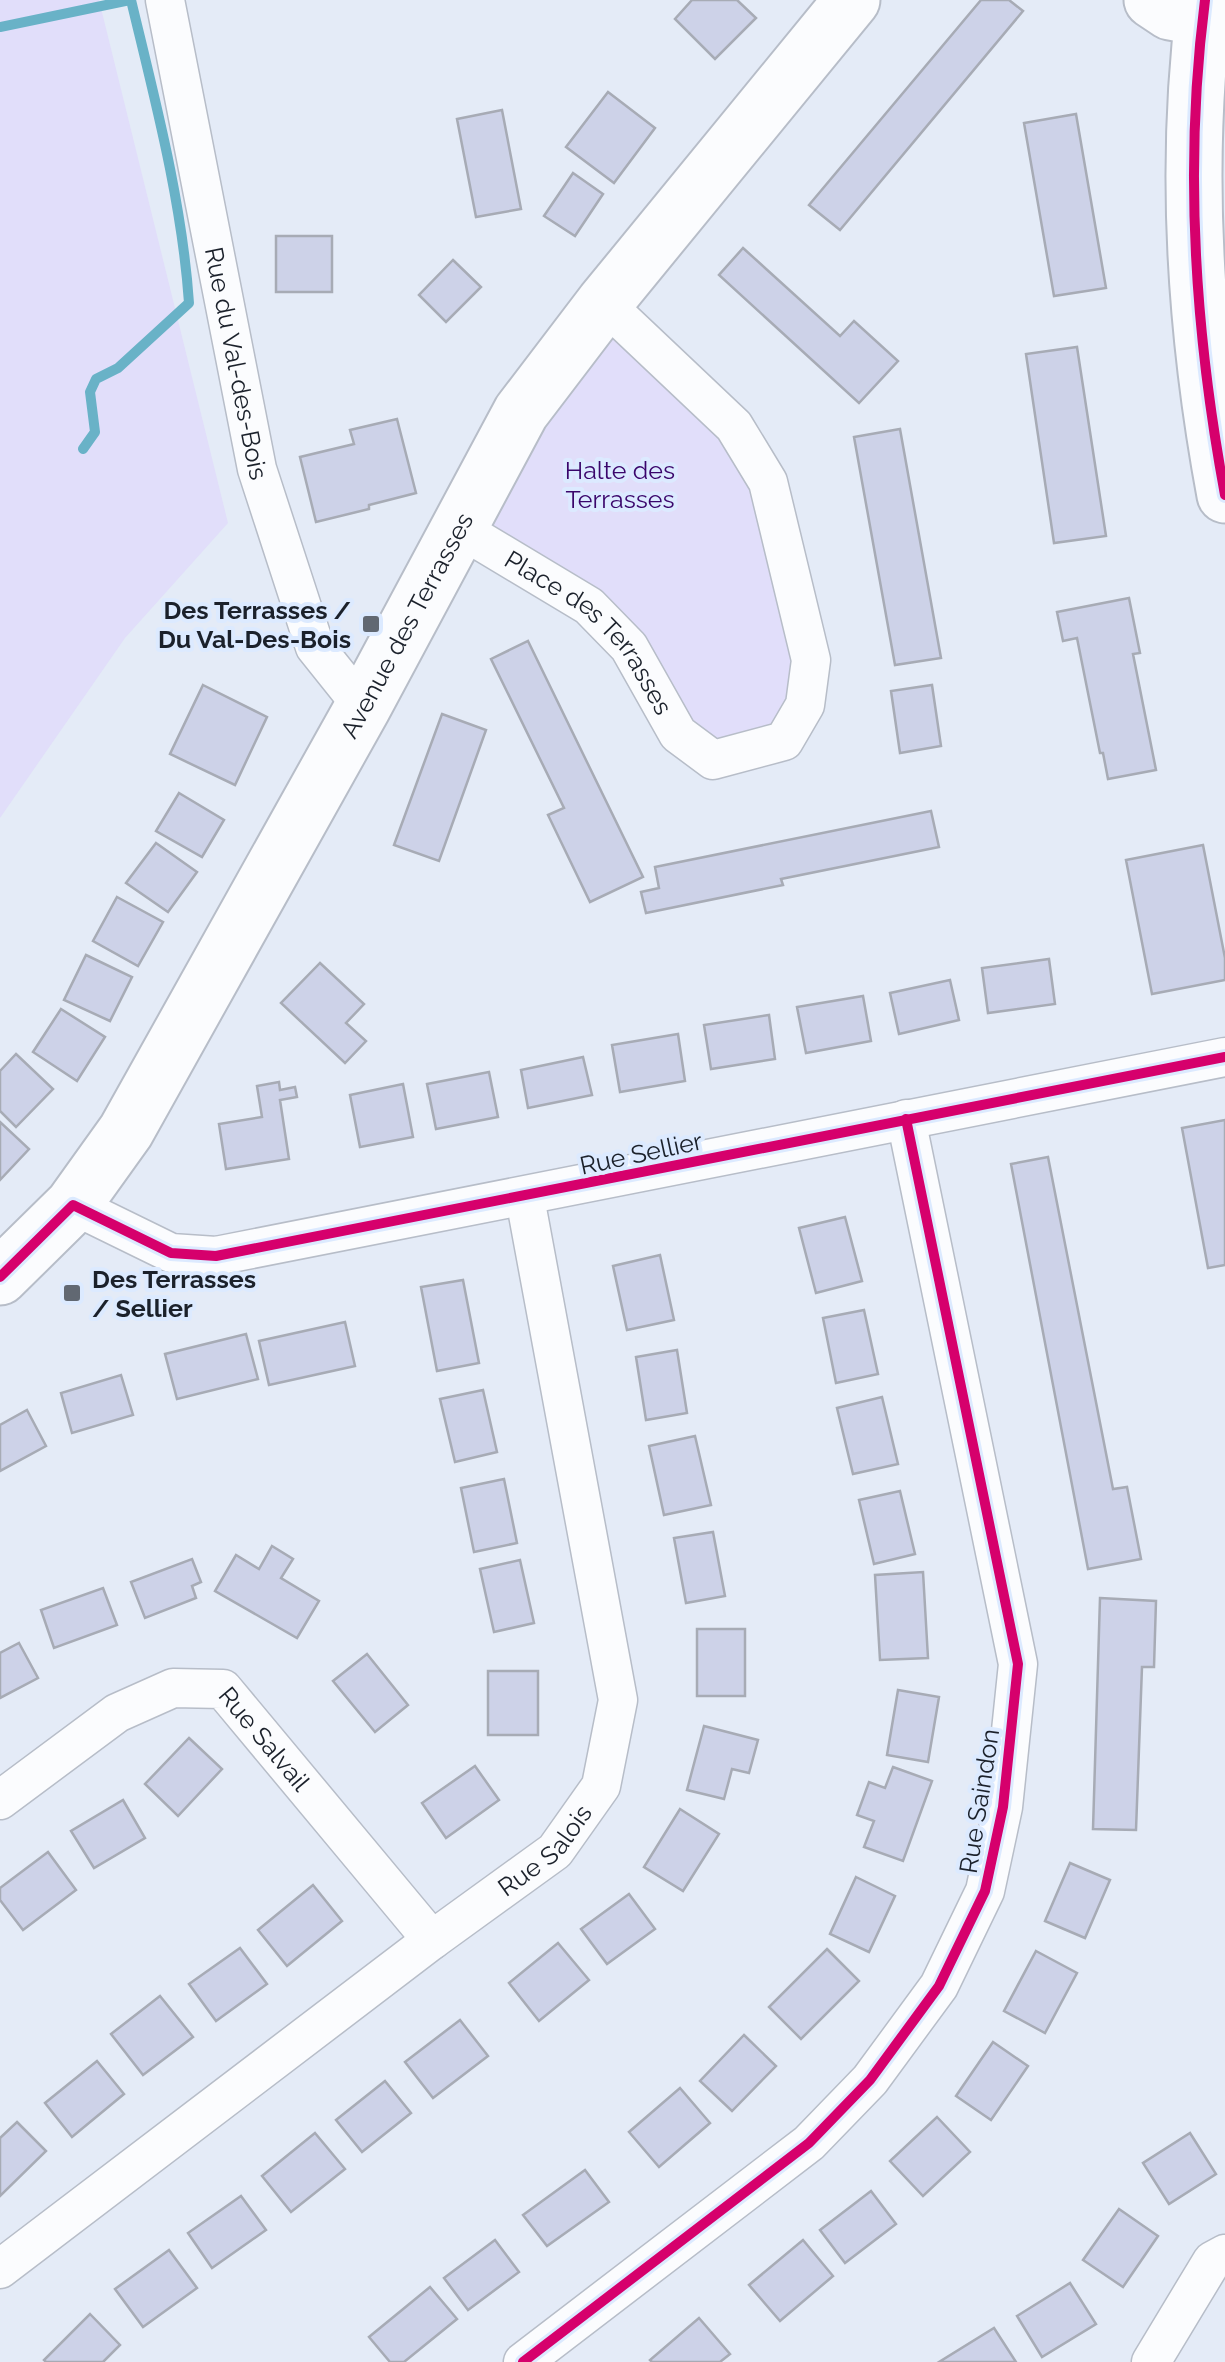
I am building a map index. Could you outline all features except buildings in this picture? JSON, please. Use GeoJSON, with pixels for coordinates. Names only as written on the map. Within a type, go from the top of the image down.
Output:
{"type":"FeatureCollection","features":[{"type":"Feature","properties":{"kind":"street","name":"Rue du Val-des-Bois"},"geometry":{"type":"LineString","coordinates":[[165,0],[258,469],[316,648],[363,706]]}},
{"type":"Feature","properties":{"kind":"street","name":"Avenue des Terrasses"},"geometry":{"type":"LineString","coordinates":[[0,1277],[73,1205],[126,1130],[363,706],[521,412],[604,303],[852,0]]}},
{"type":"Feature","properties":{"kind":"street"},"geometry":{"type":"LineString","coordinates":[[1152,0],[1170,12],[1204,9],[1196,155],[1198,259],[1206,362],[1225,495]]}},
{"type":"Feature","properties":{"kind":"street","name":"Place des Terrasses"},"geometry":{"type":"LineString","coordinates":[[459,528],[589,606],[629,648],[678,734],[714,760],[784,741],[806,706],[811,660],[768,482],[734,426],[604,303]]}},
{"type":"Feature","properties":{"kind":"street","name":"Rue Sellier"},"geometry":{"type":"LineString","coordinates":[[73,1205],[171,1252],[216,1256],[1225,1057]]}},
{"type":"Feature","properties":{"kind":"street","name":"Rue Saindon"},"geometry":{"type":"LineString","coordinates":[[522,2362],[808,2144],[846,2106],[870,2080],[939,1986],[985,1892],[1003,1807],[1018,1664],[906,1119]]}},
{"type":"Feature","properties":{"kind":"street","name":"Rue Salois"},"geometry":{"type":"LineString","coordinates":[[0,2269],[555,1851],[602,1786],[618,1700],[524,1198]]}},
{"type":"Feature","properties":{"kind":"street","name":"Rue Salvail"},"geometry":{"type":"LineString","coordinates":[[0,1800],[116,1713],[172,1688],[223,1689],[432,1940]]}},
{"type":"Feature","properties":{"kind":"street"},"geometry":{"type":"LineString","coordinates":[[1150,2362],[1212,2261],[1225,2254]]}},
{"type":"Feature","properties":{"kind":"green space"},"geometry":{"type":"Polygon","coordinates":[[[0,0],[99,0],[228,523],[125,638],[0,818],[0,0]]]}},
{"type":"Feature","properties":{"kind":"green space","name":"Halte des Terrasses"},"geometry":{"type":"Polygon","coordinates":[[[604,303],[768,482],[805,705],[713,760],[629,648],[459,528],[604,303]]]}},
{"type":"Feature","properties":{"kind":"waterway"},"geometry":{"type":"LineString","coordinates":[[0,27],[130,0]]}},
{"type":"Feature","properties":{"kind":"waterway"},"geometry":{"type":"LineString","coordinates":[[83,449],[95,432],[90,392],[96,379],[118,368],[189,303],[174,189],[131,0]]}},
{"type":"Feature","properties":{"kind":"cycle path"},"geometry":{"type":"LineString","coordinates":[[1205,0],[1195,123],[1196,248],[1206,373],[1225,495]]}},
{"type":"Feature","properties":{"kind":"cycle path"},"geometry":{"type":"LineString","coordinates":[[0,1277],[73,1205],[171,1253],[216,1256],[1225,1057]]}},
{"type":"Feature","properties":{"kind":"cycle path"},"geometry":{"type":"LineString","coordinates":[[523,2362],[809,2143],[870,2080],[939,1986],[985,1891],[1003,1807],[1018,1664],[906,1119]]}},
{"type":"Feature","properties":{"kind":"place","name":"Des Terrasses / Du Val-Des-Bois"},"geometry":{"type":"Point","coordinates":[371,624]}},
{"type":"Feature","properties":{"kind":"place","name":"Des Terrasses / Sellier"},"geometry":{"type":"Point","coordinates":[72,1293]}}]}
